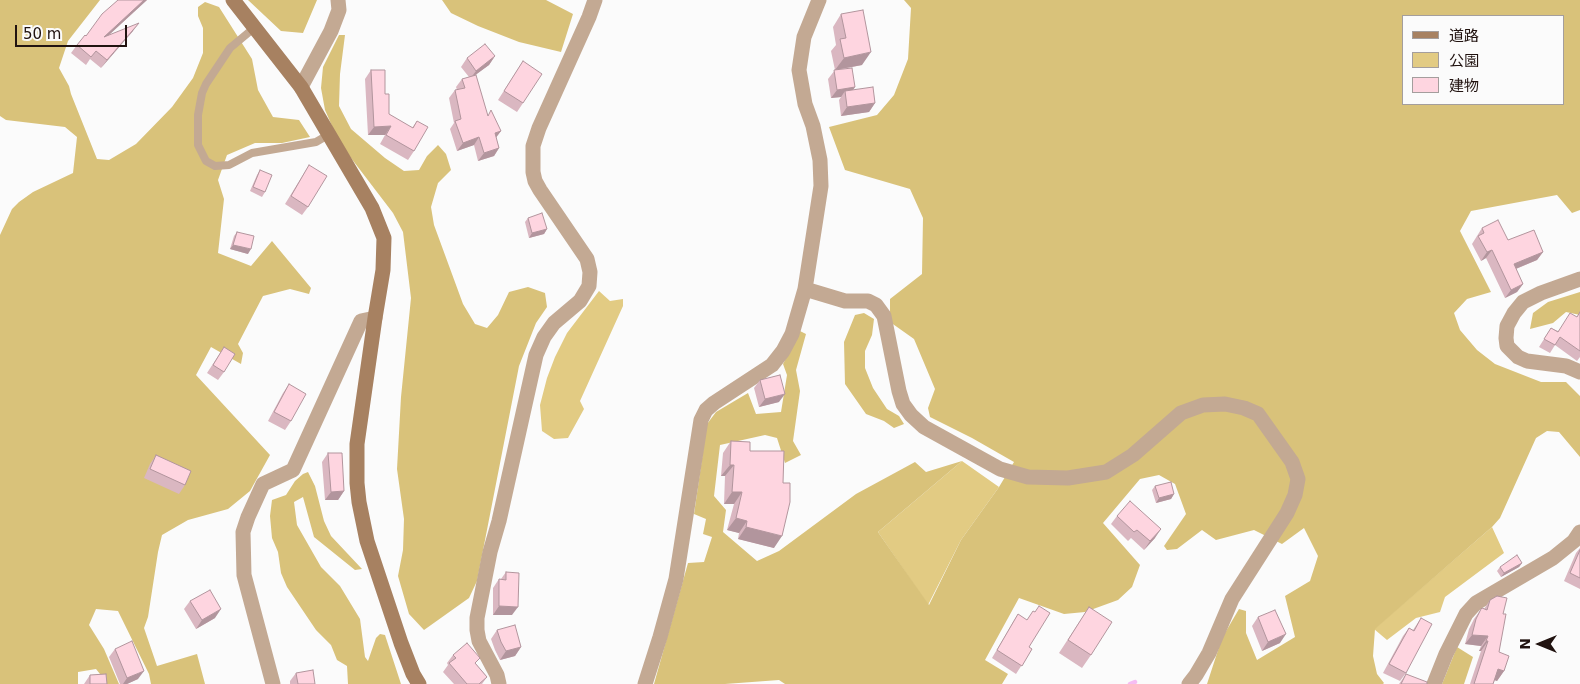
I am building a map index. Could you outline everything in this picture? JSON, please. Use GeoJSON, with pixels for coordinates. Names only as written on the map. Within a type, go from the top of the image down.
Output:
{"type":"FeatureCollection","features":[{"type":"Feature","properties":{"kind":"street"},"geometry":{"type":"LineString","coordinates":[[233,0],[300,88],[372,208],[384,238],[383,270],[357,444],[356,464],[359,502],[370,550],[401,643],[418,684]]}},
{"type":"Feature","properties":{"kind":"street"},"geometry":{"type":"LineString","coordinates":[[300,88],[331,31],[339,10],[338,0]]}},
{"type":"Feature","properties":{"kind":"street"},"geometry":{"type":"LineString","coordinates":[[499,684],[497,675],[479,641],[477,630],[477,618],[490,552],[499,520],[536,354],[544,337],[554,323],[580,301],[589,286],[590,272],[587,259],[535,181],[533,146],[539,128],[595,0]]}},
{"type":"Feature","properties":{"kind":"street"},"geometry":{"type":"LineString","coordinates":[[645,684],[676,578],[701,420],[706,410],[714,403],[772,365],[792,334],[804,289],[821,186],[820,160],[805,104],[799,70],[804,37],[819,0]]}},
{"type":"Feature","properties":{"kind":"street"},"geometry":{"type":"LineString","coordinates":[[1580,279],[1541,293],[1523,302],[1507,326],[1506,338],[1507,346],[1518,357],[1566,366],[1580,372]]}},
{"type":"Feature","properties":{"kind":"street"},"geometry":{"type":"LineString","coordinates":[[804,289],[845,301],[868,301],[876,305],[884,316],[899,391],[903,404],[910,415],[924,427],[1000,469],[1028,477],[1068,478],[1106,472],[1133,455],[1181,413],[1203,405],[1225,404],[1244,408],[1258,414],[1292,462],[1298,479],[1295,495],[1287,513],[1232,599],[1209,653],[1189,684]]}},
{"type":"Feature","properties":{"kind":"street"},"geometry":{"type":"LineString","coordinates":[[273,684],[244,575],[243,532],[263,484],[293,470],[360,322],[375,318]]}},
{"type":"Feature","properties":{"kind":"street"},"geometry":{"type":"LineString","coordinates":[[1434,684],[1446,654],[1466,614],[1476,603],[1553,558],[1574,541],[1580,532]]}},
{"type":"Feature","properties":{"kind":"lane"},"geometry":{"type":"LineString","coordinates":[[254,28],[230,48],[206,84],[202,94],[198,115],[198,145],[206,161],[215,166],[229,165],[252,153],[316,142],[328,136]]}},
{"type":"Feature","properties":{"kind":"green space"},"geometry":{"type":"Polygon","coordinates":[[[599,291],[610,301],[623,299],[623,306],[580,401],[584,409],[568,438],[554,439],[542,431],[540,405],[547,378],[567,333],[599,291]]]}},
{"type":"Feature","properties":{"kind":"green space"},"geometry":{"type":"Polygon","coordinates":[[[962,461],[999,487],[961,540],[928,605],[878,532],[962,461]]]}},
{"type":"Feature","properties":{"kind":"green space"},"geometry":{"type":"Polygon","coordinates":[[[1492,527],[1504,553],[1445,597],[1440,612],[1416,618],[1387,640],[1374,629],[1492,527]]]}},
{"type":"Feature","properties":{"kind":"shaded area"},"geometry":{"type":"Polygon","coordinates":[[[0,0],[100,0],[68,41],[59,68],[69,86],[97,159],[109,160],[136,144],[172,107],[193,78],[203,53],[203,28],[198,16],[198,7],[205,2],[219,7],[252,59],[258,90],[273,117],[299,120],[310,137],[282,143],[255,143],[227,155],[218,180],[224,199],[218,253],[251,266],[272,241],[311,288],[309,294],[290,289],[263,296],[238,344],[243,353],[241,364],[211,347],[196,375],[270,455],[250,491],[228,509],[188,520],[162,535],[148,617],[144,628],[157,666],[197,654],[205,684],[151,684],[149,674],[118,611],[96,609],[89,625],[104,649],[119,684],[105,684],[104,679],[96,669],[78,672],[78,684],[0,684],[0,235],[12,209],[19,202],[33,192],[73,173],[77,137],[65,127],[6,120],[0,116],[0,0]]]}},
{"type":"Feature","properties":{"kind":"shaded area"},"geometry":{"type":"Polygon","coordinates":[[[248,0],[317,0],[303,33],[281,31],[248,0]]]}},
{"type":"Feature","properties":{"kind":"shaded area"},"geometry":{"type":"Polygon","coordinates":[[[442,0],[546,0],[573,14],[561,52],[519,42],[478,26],[451,13],[442,0]]]}},
{"type":"Feature","properties":{"kind":"shaded area"},"geometry":{"type":"Polygon","coordinates":[[[904,0],[1580,0],[1580,210],[1572,213],[1557,195],[1471,211],[1460,231],[1491,292],[1467,299],[1454,313],[1460,330],[1477,350],[1495,364],[1541,382],[1566,382],[1580,396],[1580,457],[1559,432],[1547,431],[1536,438],[1500,518],[1375,629],[1373,656],[1377,674],[1383,684],[1207,684],[1222,638],[1239,609],[1246,611],[1246,633],[1257,660],[1295,637],[1285,596],[1310,581],[1318,556],[1304,528],[1282,544],[1254,530],[1216,540],[1202,530],[1177,549],[1167,550],[1164,546],[1186,514],[1175,484],[1159,475],[1140,479],[1103,523],[1140,565],[1132,587],[1118,600],[1085,612],[1064,614],[1019,598],[985,660],[1008,674],[1002,684],[785,684],[779,680],[725,684],[654,684],[688,563],[704,562],[712,537],[703,534],[706,519],[694,514],[707,424],[716,412],[748,393],[756,414],[781,412],[787,375],[783,364],[800,331],[806,334],[796,370],[800,391],[793,441],[801,455],[785,463],[777,438],[765,435],[720,445],[714,496],[726,510],[723,532],[757,561],[779,551],[856,494],[915,462],[926,472],[962,461],[878,532],[929,605],[961,540],[999,487],[1014,462],[930,417],[928,408],[935,389],[914,339],[890,322],[890,299],[922,274],[923,218],[910,189],[845,170],[829,127],[877,115],[894,95],[908,59],[911,8],[904,0]]]}},
{"type":"Feature","properties":{"kind":"shaded area"},"geometry":{"type":"Polygon","coordinates":[[[339,35],[345,35],[340,74],[339,106],[351,129],[385,158],[404,171],[419,170],[427,156],[438,145],[446,154],[451,170],[438,183],[431,207],[434,225],[463,304],[475,324],[487,328],[498,315],[509,292],[528,287],[545,293],[547,307],[536,323],[519,366],[477,581],[469,598],[424,630],[409,614],[398,576],[403,550],[404,519],[397,469],[401,397],[411,298],[403,232],[393,213],[336,135],[325,110],[321,88],[323,67],[339,35]]]}},
{"type":"Feature","properties":{"kind":"shaded area"},"geometry":{"type":"Polygon","coordinates":[[[1580,292],[1580,315],[1566,312],[1553,323],[1530,329],[1533,313],[1548,302],[1580,292]]]}},
{"type":"Feature","properties":{"kind":"shaded area"},"geometry":{"type":"Polygon","coordinates":[[[864,313],[874,319],[872,335],[865,351],[865,368],[873,388],[887,409],[899,416],[904,424],[894,428],[884,421],[866,414],[845,384],[844,342],[855,315],[864,313]]]}},
{"type":"Feature","properties":{"kind":"shaded area"},"geometry":{"type":"Polygon","coordinates":[[[308,472],[315,486],[324,521],[331,536],[362,569],[355,570],[314,537],[303,497],[294,502],[297,525],[321,567],[340,586],[360,619],[365,657],[368,661],[376,638],[380,634],[385,635],[401,684],[348,684],[347,666],[337,660],[331,645],[316,630],[287,587],[281,573],[278,552],[272,538],[270,516],[272,500],[286,495],[295,481],[308,472]]]}},
{"type":"Feature","properties":{"kind":"shaded area"},"geometry":{"type":"Polygon","coordinates":[[[1457,647],[1473,657],[1464,684],[1442,684],[1457,647]]]}},
{"type":"Feature","properties":{"kind":"building"},"geometry":{"type":"Polygon","coordinates":[[[118,0],[144,0],[104,37],[139,23],[107,60],[96,51],[91,57],[77,45],[102,14],[118,0]]]}},
{"type":"Feature","properties":{"kind":"building"},"geometry":{"type":"Polygon","coordinates":[[[863,10],[871,52],[844,58],[840,39],[846,38],[841,14],[863,10]]]}},
{"type":"Feature","properties":{"kind":"building"},"geometry":{"type":"Polygon","coordinates":[[[485,44],[495,56],[476,71],[467,58],[485,44]]]}},
{"type":"Feature","properties":{"kind":"building"},"geometry":{"type":"Polygon","coordinates":[[[523,61],[542,74],[523,103],[504,91],[523,61]]]}},
{"type":"Feature","properties":{"kind":"building"},"geometry":{"type":"Polygon","coordinates":[[[852,68],[855,87],[837,90],[834,70],[852,68]]]}},
{"type":"Feature","properties":{"kind":"building"},"geometry":{"type":"Polygon","coordinates":[[[371,70],[385,70],[385,94],[389,94],[389,114],[413,128],[417,121],[428,127],[414,151],[386,135],[391,126],[374,127],[371,70]]]}},
{"type":"Feature","properties":{"kind":"building"},"geometry":{"type":"Polygon","coordinates":[[[476,75],[488,116],[491,110],[501,131],[495,133],[499,148],[484,153],[479,137],[463,143],[455,121],[461,119],[455,90],[465,88],[462,79],[476,75]]]}},
{"type":"Feature","properties":{"kind":"building"},"geometry":{"type":"Polygon","coordinates":[[[873,87],[875,103],[847,107],[845,91],[873,87]]]}},
{"type":"Feature","properties":{"kind":"building"},"geometry":{"type":"Polygon","coordinates":[[[309,165],[327,176],[308,207],[291,196],[309,165]]]}},
{"type":"Feature","properties":{"kind":"building"},"geometry":{"type":"Polygon","coordinates":[[[260,170],[272,175],[265,192],[253,187],[260,170]]]}},
{"type":"Feature","properties":{"kind":"building"},"geometry":{"type":"Polygon","coordinates":[[[542,213],[547,229],[532,233],[528,218],[542,213]]]}},
{"type":"Feature","properties":{"kind":"building"},"geometry":{"type":"Polygon","coordinates":[[[1498,220],[1508,240],[1534,230],[1543,252],[1514,264],[1523,284],[1511,290],[1492,250],[1487,252],[1478,236],[1484,233],[1482,228],[1498,220]]]}},
{"type":"Feature","properties":{"kind":"building"},"geometry":{"type":"Polygon","coordinates":[[[237,232],[254,236],[251,249],[233,245],[237,232]]]}},
{"type":"Feature","properties":{"kind":"building"},"geometry":{"type":"Polygon","coordinates":[[[1580,312],[1580,351],[1560,337],[1555,345],[1544,339],[1551,328],[1558,332],[1570,313],[1577,317],[1580,312]]]}},
{"type":"Feature","properties":{"kind":"building"},"geometry":{"type":"Polygon","coordinates":[[[224,347],[235,354],[224,372],[213,365],[224,347]]]}},
{"type":"Feature","properties":{"kind":"building"},"geometry":{"type":"Polygon","coordinates":[[[780,375],[785,394],[765,399],[760,380],[780,375]]]}},
{"type":"Feature","properties":{"kind":"building"},"geometry":{"type":"Polygon","coordinates":[[[289,384],[306,394],[291,421],[274,412],[289,384]]]}},
{"type":"Feature","properties":{"kind":"building"},"geometry":{"type":"Polygon","coordinates":[[[731,441],[750,442],[750,451],[784,451],[783,483],[790,483],[790,502],[782,536],[746,527],[747,521],[736,518],[742,492],[732,492],[734,465],[730,465],[731,441]]]}},
{"type":"Feature","properties":{"kind":"building"},"geometry":{"type":"Polygon","coordinates":[[[328,453],[342,453],[344,491],[331,492],[328,453]]]}},
{"type":"Feature","properties":{"kind":"building"},"geometry":{"type":"Polygon","coordinates":[[[156,455],[191,471],[185,485],[150,469],[156,455]]]}},
{"type":"Feature","properties":{"kind":"building"},"geometry":{"type":"Polygon","coordinates":[[[1171,482],[1174,494],[1159,498],[1155,486],[1171,482]]]}},
{"type":"Feature","properties":{"kind":"building"},"geometry":{"type":"Polygon","coordinates":[[[1130,501],[1161,529],[1150,541],[1137,530],[1134,532],[1117,516],[1130,501]]]}},
{"type":"Feature","properties":{"kind":"building"},"geometry":{"type":"Polygon","coordinates":[[[1580,550],[1580,578],[1570,573],[1580,550]]]}},
{"type":"Feature","properties":{"kind":"building"},"geometry":{"type":"Polygon","coordinates":[[[1517,555],[1522,563],[1504,573],[1500,567],[1517,555]]]}},
{"type":"Feature","properties":{"kind":"building"},"geometry":{"type":"Polygon","coordinates":[[[506,572],[519,573],[518,607],[499,606],[499,579],[506,580],[506,572]]]}},
{"type":"Feature","properties":{"kind":"building"},"geometry":{"type":"Polygon","coordinates":[[[210,590],[221,609],[202,620],[190,601],[210,590]]]}},
{"type":"Feature","properties":{"kind":"building"},"geometry":{"type":"Polygon","coordinates":[[[1497,596],[1507,598],[1503,614],[1506,614],[1499,652],[1509,656],[1504,671],[1498,669],[1493,684],[1474,684],[1488,641],[1486,641],[1488,636],[1472,635],[1476,619],[1481,609],[1487,610],[1490,600],[1497,596]]]}},
{"type":"Feature","properties":{"kind":"building"},"geometry":{"type":"Polygon","coordinates":[[[1039,606],[1050,613],[1029,647],[1032,649],[1022,666],[997,650],[1018,614],[1027,620],[1039,606]]]}},
{"type":"Feature","properties":{"kind":"building"},"geometry":{"type":"Polygon","coordinates":[[[1089,607],[1112,622],[1091,655],[1068,640],[1089,607]]]}},
{"type":"Feature","properties":{"kind":"building"},"geometry":{"type":"Polygon","coordinates":[[[1275,610],[1286,634],[1268,642],[1258,617],[1275,610]]]}},
{"type":"Feature","properties":{"kind":"building"},"geometry":{"type":"Polygon","coordinates":[[[1421,618],[1432,624],[1406,673],[1389,664],[1409,628],[1414,631],[1421,618]]]}},
{"type":"Feature","properties":{"kind":"building"},"geometry":{"type":"Polygon","coordinates":[[[515,625],[521,647],[506,651],[497,630],[515,625]]]}},
{"type":"Feature","properties":{"kind":"building"},"geometry":{"type":"Polygon","coordinates":[[[132,641],[144,671],[127,678],[115,649],[132,641]]]}},
{"type":"Feature","properties":{"kind":"building"},"geometry":{"type":"Polygon","coordinates":[[[467,643],[480,658],[475,663],[487,677],[479,684],[467,684],[449,663],[456,658],[453,655],[467,643]]]}},
{"type":"Feature","properties":{"kind":"building"},"geometry":{"type":"Polygon","coordinates":[[[313,670],[315,684],[298,684],[296,673],[313,670]]]}},
{"type":"Feature","properties":{"kind":"building"},"geometry":{"type":"Polygon","coordinates":[[[106,674],[107,684],[90,684],[90,675],[106,674]]]}},
{"type":"Feature","properties":{"kind":"building"},"geometry":{"type":"Polygon","coordinates":[[[1406,674],[1427,682],[1427,684],[1401,684],[1406,674]]]}},
{"type":"Feature","properties":{"kind":"waterway"},"geometry":{"type":"LineString","coordinates":[[1130,684],[1135,682]]}}]}
